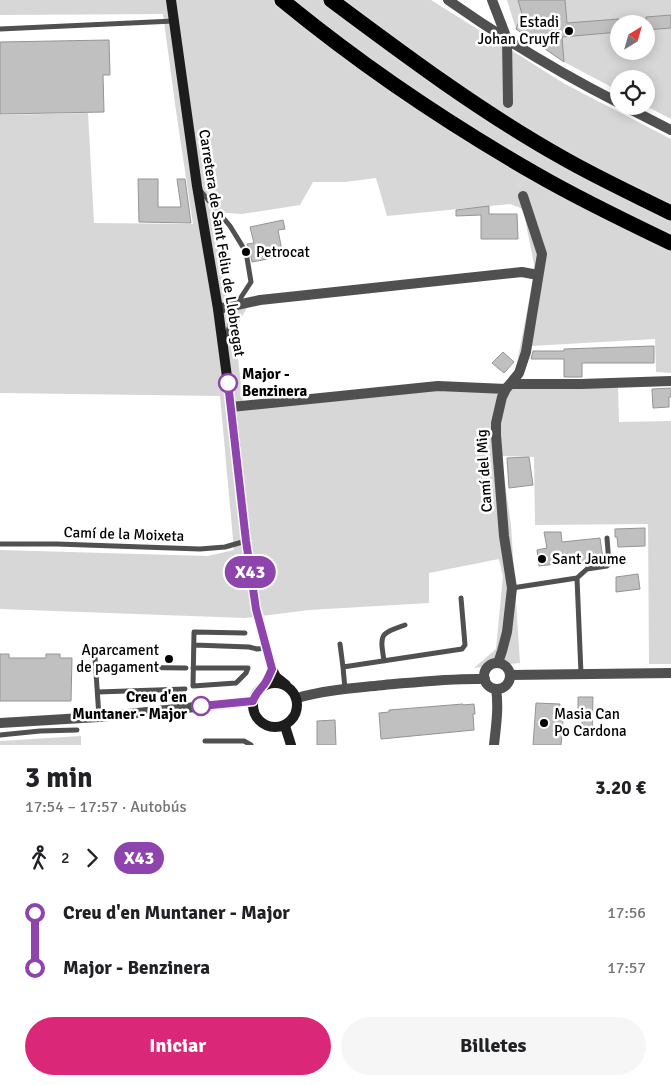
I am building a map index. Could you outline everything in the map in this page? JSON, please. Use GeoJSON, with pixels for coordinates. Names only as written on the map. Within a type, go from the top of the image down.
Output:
{"type":"FeatureCollection","features":[{"type":"Feature","properties":{"kind":"highway"},"geometry":{"type":"LineString","coordinates":[[282,0],[356,58],[476,138],[537,175],[671,243]]}},
{"type":"Feature","properties":{"kind":"highway"},"geometry":{"type":"LineString","coordinates":[[331,0],[406,56],[507,124],[564,158],[671,213]]}},
{"type":"Feature","properties":{"kind":"street","name":"Carretera de Sant Feliu de Llobregat"},"geometry":{"type":"LineString","coordinates":[[171,0],[197,186],[218,309],[256,609],[272,669],[276,677],[286,686]]}},
{"type":"Feature","properties":{"kind":"street"},"geometry":{"type":"LineString","coordinates":[[448,0],[507,39],[610,99]]}},
{"type":"Feature","properties":{"kind":"street"},"geometry":{"type":"LineString","coordinates":[[480,22],[490,14],[493,3]]}},
{"type":"Feature","properties":{"kind":"street"},"geometry":{"type":"LineString","coordinates":[[493,3],[507,39],[508,103]]}},
{"type":"Feature","properties":{"kind":"street"},"geometry":{"type":"LineString","coordinates":[[642,115],[671,130]]}},
{"type":"Feature","properties":{"kind":"street","name":"Camí del Mig"},"geometry":{"type":"LineString","coordinates":[[498,663],[506,632],[512,588],[504,536],[496,423],[502,397],[508,386],[519,374],[526,352],[542,254],[523,196]]}},
{"type":"Feature","properties":{"kind":"street"},"geometry":{"type":"LineString","coordinates":[[218,309],[260,300],[522,272],[538,275]]}},
{"type":"Feature","properties":{"kind":"street"},"geometry":{"type":"LineString","coordinates":[[231,407],[438,386],[508,386],[671,381]]}},
{"type":"Feature","properties":{"kind":"street"},"geometry":{"type":"LineString","coordinates":[[494,663],[498,663],[508,668],[510,675],[507,684],[502,688],[496,688],[487,684],[485,671],[494,663]]}},
{"type":"Feature","properties":{"kind":"street"},"geometry":{"type":"LineString","coordinates":[[263,687],[275,683],[286,686],[297,698],[296,714],[284,726],[279,728],[271,727],[262,723],[254,712],[253,701],[269,677],[272,669]]}},
{"type":"Feature","properties":{"kind":"street"},"geometry":{"type":"LineString","coordinates":[[510,675],[671,673]]}},
{"type":"Feature","properties":{"kind":"street"},"geometry":{"type":"LineString","coordinates":[[297,698],[345,689],[446,680],[485,679]]}},
{"type":"Feature","properties":{"kind":"street"},"geometry":{"type":"LineString","coordinates":[[494,745],[498,700],[496,688]]}},
{"type":"Feature","properties":{"kind":"street"},"geometry":{"type":"LineString","coordinates":[[0,723],[99,717],[253,701]]}},
{"type":"Feature","properties":{"kind":"street"},"geometry":{"type":"LineString","coordinates":[[284,726],[291,745]]}},
{"type":"Feature","properties":{"kind":"lane"},"geometry":{"type":"LineString","coordinates":[[0,29],[174,21]]}},
{"type":"Feature","properties":{"kind":"lane"},"geometry":{"type":"LineString","coordinates":[[197,186],[230,226],[246,252],[251,282],[236,305],[223,346]]}},
{"type":"Feature","properties":{"kind":"lane"},"geometry":{"type":"LineString","coordinates":[[512,588],[577,578],[587,568],[607,566],[609,564],[606,538]]}},
{"type":"Feature","properties":{"kind":"lane","name":"Camí de la Moixeta"},"geometry":{"type":"LineString","coordinates":[[0,544],[66,544],[200,549],[224,547],[246,541]]}},
{"type":"Feature","properties":{"kind":"lane"},"geometry":{"type":"LineString","coordinates":[[577,578],[580,674]]}},
{"type":"Feature","properties":{"kind":"lane"},"geometry":{"type":"LineString","coordinates":[[343,668],[462,649],[465,645],[461,598]]}},
{"type":"Feature","properties":{"kind":"lane"},"geometry":{"type":"LineString","coordinates":[[384,661],[381,640],[383,635],[387,631],[405,625]]}},
{"type":"Feature","properties":{"kind":"lane"},"geometry":{"type":"LineString","coordinates":[[194,668],[248,668],[246,673],[236,683],[193,686],[194,632],[245,633]]}},
{"type":"Feature","properties":{"kind":"lane"},"geometry":{"type":"LineString","coordinates":[[340,644],[345,689]]}},
{"type":"Feature","properties":{"kind":"lane"},"geometry":{"type":"LineString","coordinates":[[194,645],[267,648]]}},
{"type":"Feature","properties":{"kind":"lane"},"geometry":{"type":"LineString","coordinates":[[95,658],[99,717]]}},
{"type":"Feature","properties":{"kind":"lane"},"geometry":{"type":"LineString","coordinates":[[96,667],[186,668]]}},
{"type":"Feature","properties":{"kind":"lane"},"geometry":{"type":"LineString","coordinates":[[98,692],[185,689]]}},
{"type":"Feature","properties":{"kind":"lane"},"geometry":{"type":"LineString","coordinates":[[0,735],[78,730]]}},
{"type":"Feature","properties":{"kind":"lane"},"geometry":{"type":"LineString","coordinates":[[205,741],[244,741],[251,745]]}},
{"type":"Feature","properties":{"kind":"shaded area"},"geometry":{"type":"Polygon","coordinates":[[[0,0],[431,0],[565,84],[610,107],[610,115],[625,115],[671,139],[671,373],[656,372],[655,339],[531,346],[518,387],[618,388],[619,422],[671,421],[671,664],[649,664],[648,524],[535,525],[534,457],[501,456],[511,525],[520,663],[474,668],[496,649],[503,576],[499,559],[429,573],[429,603],[309,610],[245,618],[0,609],[0,550],[208,556],[234,550],[220,396],[0,393],[0,115],[88,113],[94,223],[193,224],[163,14],[0,15],[0,0]],[[376,178],[345,182],[313,182],[300,205],[242,214],[212,212],[228,302],[248,305],[235,331],[243,403],[500,386],[515,373],[533,280],[534,264],[523,209],[510,204],[387,216],[376,178]]]}},
{"type":"Feature","properties":{"kind":"shaded area"},"geometry":{"type":"Polygon","coordinates":[[[507,0],[671,0],[671,119],[655,111],[655,70],[610,70],[610,86],[564,62],[516,29],[507,0]]]}},
{"type":"Feature","properties":{"kind":"shaded area"},"geometry":{"type":"Polygon","coordinates":[[[81,736],[81,745],[0,745],[0,741],[81,736]]]}},
{"type":"Feature","properties":{"kind":"building"},"geometry":{"type":"Polygon","coordinates":[[[518,0],[565,0],[567,23],[610,20],[610,33],[562,37],[564,62],[516,29],[522,14],[518,0]]]}},
{"type":"Feature","properties":{"kind":"building"},"geometry":{"type":"Polygon","coordinates":[[[671,15],[671,28],[655,29],[655,16],[671,15]]]}},
{"type":"Feature","properties":{"kind":"building"},"geometry":{"type":"Polygon","coordinates":[[[109,40],[110,75],[103,75],[104,112],[0,114],[0,42],[109,40]]]}},
{"type":"Feature","properties":{"kind":"building"},"geometry":{"type":"Polygon","coordinates":[[[138,179],[158,179],[158,207],[181,207],[177,179],[185,179],[191,223],[139,222],[138,179]]]}},
{"type":"Feature","properties":{"kind":"building"},"geometry":{"type":"Polygon","coordinates":[[[489,206],[489,214],[517,214],[518,239],[481,239],[481,215],[456,216],[456,210],[489,206]]]}},
{"type":"Feature","properties":{"kind":"building"},"geometry":{"type":"Polygon","coordinates":[[[283,220],[285,229],[278,230],[283,256],[252,262],[247,244],[254,243],[250,227],[283,220]]]}},
{"type":"Feature","properties":{"kind":"building"},"geometry":{"type":"Polygon","coordinates":[[[654,346],[654,363],[582,363],[582,377],[564,377],[564,359],[531,359],[533,351],[654,346]]]}},
{"type":"Feature","properties":{"kind":"building"},"geometry":{"type":"Polygon","coordinates":[[[503,352],[514,362],[504,373],[492,363],[503,352]]]}},
{"type":"Feature","properties":{"kind":"building"},"geometry":{"type":"Polygon","coordinates":[[[671,388],[669,407],[653,408],[652,389],[671,388]]]}},
{"type":"Feature","properties":{"kind":"building"},"geometry":{"type":"Polygon","coordinates":[[[529,457],[533,485],[509,488],[507,458],[529,457]]]}},
{"type":"Feature","properties":{"kind":"building"},"geometry":{"type":"Polygon","coordinates":[[[645,528],[645,546],[618,547],[615,529],[645,528]]]}},
{"type":"Feature","properties":{"kind":"building"},"geometry":{"type":"Polygon","coordinates":[[[544,532],[561,532],[562,542],[600,538],[603,559],[539,566],[537,550],[547,548],[544,532]]]}},
{"type":"Feature","properties":{"kind":"building"},"geometry":{"type":"Polygon","coordinates":[[[638,574],[640,589],[616,592],[616,577],[638,574]]]}},
{"type":"Feature","properties":{"kind":"building"},"geometry":{"type":"Polygon","coordinates":[[[0,654],[9,654],[9,658],[46,658],[46,654],[60,654],[60,658],[72,658],[71,701],[0,701],[0,654]]]}},
{"type":"Feature","properties":{"kind":"building"},"geometry":{"type":"Polygon","coordinates":[[[578,697],[593,697],[592,735],[582,735],[582,717],[578,717],[578,697]]]}},
{"type":"Feature","properties":{"kind":"building"},"geometry":{"type":"Polygon","coordinates":[[[536,703],[560,704],[559,710],[564,710],[561,745],[533,745],[536,703]]]}},
{"type":"Feature","properties":{"kind":"building"},"geometry":{"type":"Polygon","coordinates":[[[474,704],[474,730],[381,739],[379,713],[389,712],[389,710],[474,704]]]}},
{"type":"Feature","properties":{"kind":"building"},"geometry":{"type":"Polygon","coordinates":[[[335,720],[336,745],[317,745],[317,721],[335,720]]]}},
{"type":"Feature","properties":{"kind":"tunnel"},"geometry":{"type":"LineString","coordinates":[[508,103],[523,196]]}},
{"type":"Feature","properties":{"kind":"bus line","name":"X43"},"geometry":{"type":"LineString","coordinates":[[201,706],[253,701],[269,677],[272,669],[256,609],[246,541],[228,383]]}},
{"type":"Feature","properties":{"kind":"place","name":"Estadi Johan Cruyff"},"geometry":{"type":"Point","coordinates":[569,31]}},
{"type":"Feature","properties":{"kind":"place","name":"Petrocat"},"geometry":{"type":"Point","coordinates":[246,252]}},
{"type":"Feature","properties":{"kind":"place","name":"Major - Benzinera"},"geometry":{"type":"Point","coordinates":[228,383]}},
{"type":"Feature","properties":{"kind":"place","name":"Sant Jaume"},"geometry":{"type":"Point","coordinates":[542,559]}},
{"type":"Feature","properties":{"kind":"place","name":"Aparcament de pagament"},"geometry":{"type":"Point","coordinates":[169,659]}},
{"type":"Feature","properties":{"kind":"place","name":"Creu d'en Muntaner - Major"},"geometry":{"type":"Point","coordinates":[201,706]}},
{"type":"Feature","properties":{"kind":"place","name":"Masia Can Po Cardona"},"geometry":{"type":"Point","coordinates":[544,723]}}]}
